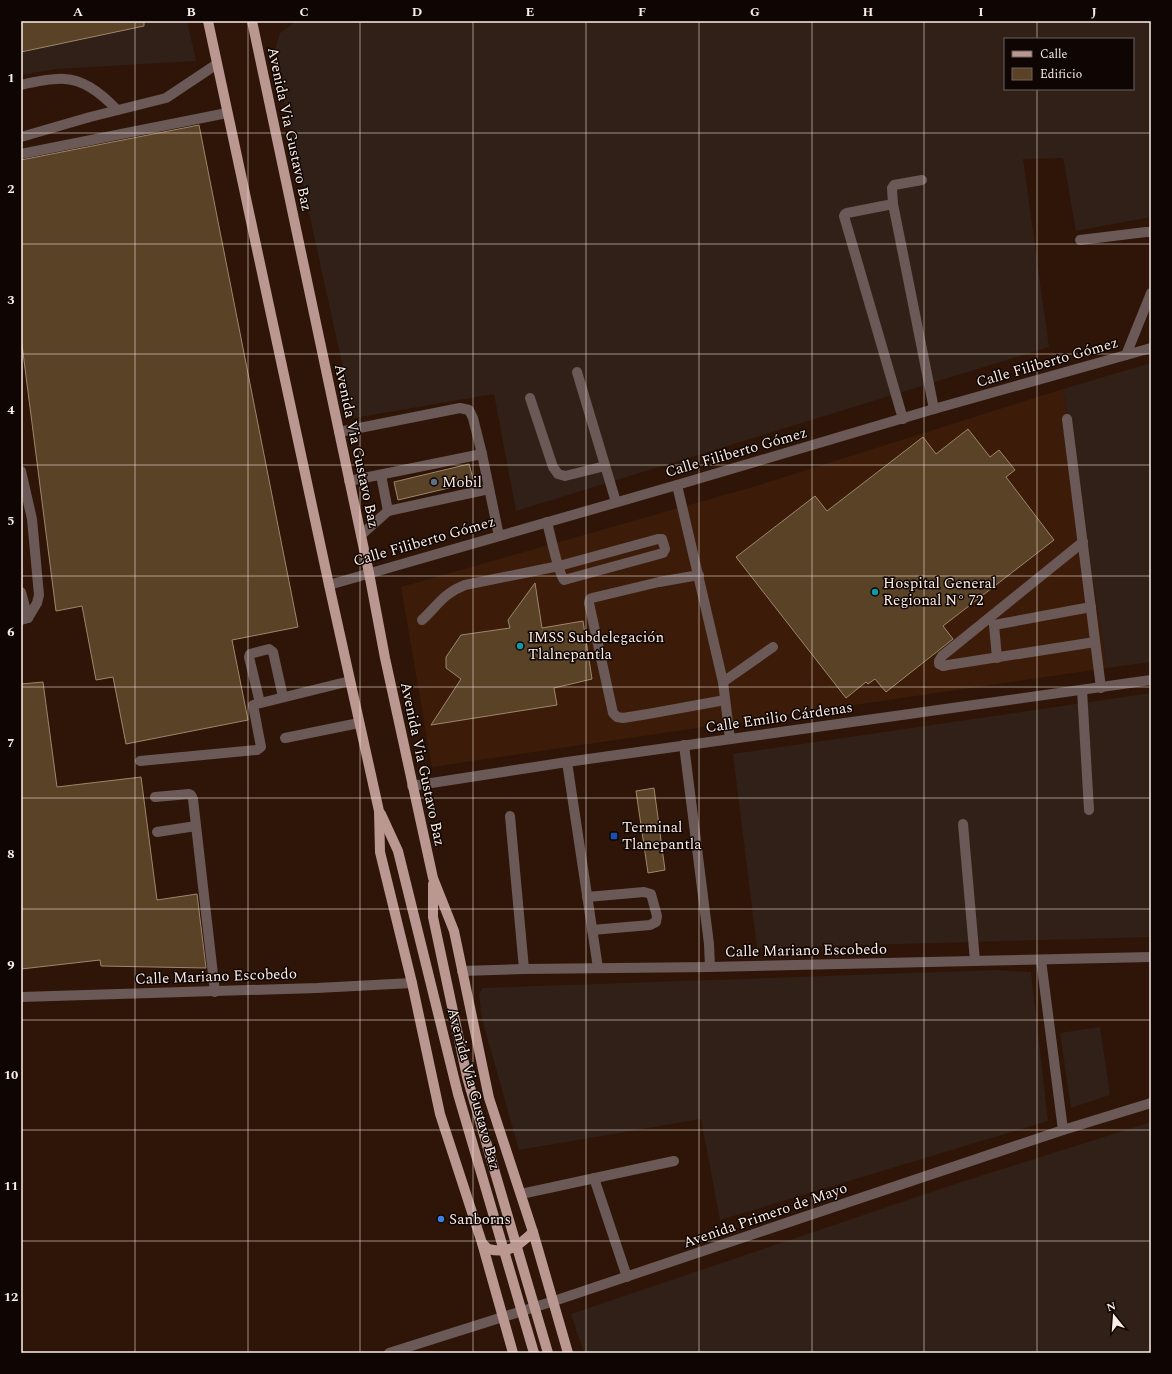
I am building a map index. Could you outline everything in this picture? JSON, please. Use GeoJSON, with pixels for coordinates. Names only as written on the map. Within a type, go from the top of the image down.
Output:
{"type":"FeatureCollection","features":[{"type":"Feature","properties":{"kind":"main road","name":"Avenida Via Gustavo Baz"},"geometry":{"type":"LineString","coordinates":[[208,21],[379,811],[380,852],[412,983],[440,1114],[482,1242],[513,1353]]}},
{"type":"Feature","properties":{"kind":"main road","name":"Avenida Via Gustavo Baz"},"geometry":{"type":"LineString","coordinates":[[252,21],[369,573],[412,786],[433,878],[454,931],[488,1098],[533,1232],[568,1353]]}},
{"type":"Feature","properties":{"kind":"main road","name":"Avenida Via Gustavo Baz"},"geometry":{"type":"LineString","coordinates":[[379,811],[398,851],[458,1094],[534,1353]]}},
{"type":"Feature","properties":{"kind":"main road","name":"Avenida Via Gustavo Baz"},"geometry":{"type":"LineString","coordinates":[[433,878],[433,917],[467,1078],[548,1353]]}},
{"type":"Feature","properties":{"kind":"main road"},"geometry":{"type":"LineString","coordinates":[[482,1242],[488,1249],[506,1251],[516,1248],[533,1232]]}},
{"type":"Feature","properties":{"kind":"street"},"geometry":{"type":"LineString","coordinates":[[21,137],[166,98],[217,64]]}},
{"type":"Feature","properties":{"kind":"street"},"geometry":{"type":"LineString","coordinates":[[21,84],[65,79],[80,82],[94,89],[117,110]]}},
{"type":"Feature","properties":{"kind":"street"},"geometry":{"type":"LineString","coordinates":[[21,154],[228,113]]}},
{"type":"Feature","properties":{"kind":"street"},"geometry":{"type":"LineString","coordinates":[[922,180],[894,185],[892,188],[893,204],[934,409]]}},
{"type":"Feature","properties":{"kind":"street"},"geometry":{"type":"LineString","coordinates":[[893,204],[847,213],[844,214],[844,216],[903,419]]}},
{"type":"Feature","properties":{"kind":"street"},"geometry":{"type":"LineString","coordinates":[[1080,240],[1151,232]]}},
{"type":"Feature","properties":{"kind":"street"},"geometry":{"type":"LineString","coordinates":[[1126,355],[1151,293]]}},
{"type":"Feature","properties":{"kind":"street","name":"Calle Filiberto Gómez"},"geometry":{"type":"LineString","coordinates":[[329,585],[934,409],[1151,348]]}},
{"type":"Feature","properties":{"kind":"street"},"geometry":{"type":"LineString","coordinates":[[577,372],[616,502]]}},
{"type":"Feature","properties":{"kind":"street"},"geometry":{"type":"LineString","coordinates":[[530,398],[553,467],[558,474],[565,476],[605,466]]}},
{"type":"Feature","properties":{"kind":"street"},"geometry":{"type":"LineString","coordinates":[[339,432],[460,408],[469,410],[473,418],[482,454],[499,536]]}},
{"type":"Feature","properties":{"kind":"street"},"geometry":{"type":"LineString","coordinates":[[1067,419],[1101,688]]}},
{"type":"Feature","properties":{"kind":"street"},"geometry":{"type":"LineString","coordinates":[[349,481],[482,454]]}},
{"type":"Feature","properties":{"kind":"street"},"geometry":{"type":"LineString","coordinates":[[21,471],[22,484],[32,519],[38,594],[37,603],[24,619]]}},
{"type":"Feature","properties":{"kind":"street"},"geometry":{"type":"LineString","coordinates":[[381,475],[388,511]]}},
{"type":"Feature","properties":{"kind":"street"},"geometry":{"type":"LineString","coordinates":[[677,485],[723,682],[730,739]]}},
{"type":"Feature","properties":{"kind":"street"},"geometry":{"type":"LineString","coordinates":[[361,535],[388,511],[489,489]]}},
{"type":"Feature","properties":{"kind":"street"},"geometry":{"type":"LineString","coordinates":[[422,620],[444,596],[465,585],[559,566],[658,539],[662,539],[665,549],[663,553],[566,580],[562,578],[559,566],[547,522]]}},
{"type":"Feature","properties":{"kind":"street"},"geometry":{"type":"LineString","coordinates":[[1083,542],[942,656],[939,660],[939,664],[943,666],[1095,642]]}},
{"type":"Feature","properties":{"kind":"street"},"geometry":{"type":"LineString","coordinates":[[699,575],[659,582],[592,598],[589,603],[614,712],[617,717],[623,718],[725,700]]}},
{"type":"Feature","properties":{"kind":"street"},"geometry":{"type":"LineString","coordinates":[[21,592],[24,619]]}},
{"type":"Feature","properties":{"kind":"street"},"geometry":{"type":"LineString","coordinates":[[978,627],[1091,607]]}},
{"type":"Feature","properties":{"kind":"street"},"geometry":{"type":"LineString","coordinates":[[994,625],[997,658]]}},
{"type":"Feature","properties":{"kind":"street"},"geometry":{"type":"LineString","coordinates":[[723,682],[773,647]]}},
{"type":"Feature","properties":{"kind":"street"},"geometry":{"type":"LineString","coordinates":[[260,703],[249,657],[250,654],[253,653],[269,649],[273,652],[283,697]]}},
{"type":"Feature","properties":{"kind":"street","name":"Calle Emilio Cárdenas"},"geometry":{"type":"LineString","coordinates":[[412,786],[684,745],[1151,680]]}},
{"type":"Feature","properties":{"kind":"street"},"geometry":{"type":"LineString","coordinates":[[140,761],[257,750],[260,747],[253,705],[350,681]]}},
{"type":"Feature","properties":{"kind":"street"},"geometry":{"type":"LineString","coordinates":[[1082,690],[1089,810]]}},
{"type":"Feature","properties":{"kind":"street"},"geometry":{"type":"LineString","coordinates":[[285,738],[359,723]]}},
{"type":"Feature","properties":{"kind":"street"},"geometry":{"type":"LineString","coordinates":[[684,745],[709,944],[710,967]]}},
{"type":"Feature","properties":{"kind":"street"},"geometry":{"type":"LineString","coordinates":[[567,762],[598,968]]}},
{"type":"Feature","properties":{"kind":"street"},"geometry":{"type":"LineString","coordinates":[[155,797],[189,794],[193,799],[215,992]]}},
{"type":"Feature","properties":{"kind":"street"},"geometry":{"type":"LineString","coordinates":[[510,816],[524,969]]}},
{"type":"Feature","properties":{"kind":"street"},"geometry":{"type":"LineString","coordinates":[[964,824],[975,961]]}},
{"type":"Feature","properties":{"kind":"street"},"geometry":{"type":"LineString","coordinates":[[157,832],[196,826]]}},
{"type":"Feature","properties":{"kind":"street"},"geometry":{"type":"LineString","coordinates":[[587,897],[644,892],[652,894],[657,916],[656,922],[650,925],[592,930]]}},
{"type":"Feature","properties":{"kind":"street","name":"Calle Mariano Escobedo"},"geometry":{"type":"LineString","coordinates":[[462,971],[1151,958]]}},
{"type":"Feature","properties":{"kind":"street"},"geometry":{"type":"LineString","coordinates":[[1041,960],[1063,1130]]}},
{"type":"Feature","properties":{"kind":"street","name":"Calle Mariano Escobedo"},"geometry":{"type":"LineString","coordinates":[[21,997],[215,992],[412,983]]}},
{"type":"Feature","properties":{"kind":"street","name":"Avenida Primero de Mayo"},"geometry":{"type":"LineString","coordinates":[[389,1353],[554,1301],[1063,1130],[1151,1103]]}},
{"type":"Feature","properties":{"kind":"street"},"geometry":{"type":"LineString","coordinates":[[521,1194],[674,1161]]}},
{"type":"Feature","properties":{"kind":"street"},"geometry":{"type":"LineString","coordinates":[[594,1178],[627,1277]]}},
{"type":"Feature","properties":{"kind":"shaded area"},"geometry":{"type":"Polygon","coordinates":[[[21,21],[187,21],[196,61],[56,69],[21,75],[21,21]]]}},
{"type":"Feature","properties":{"kind":"shaded area"},"geometry":{"type":"Polygon","coordinates":[[[296,21],[1151,21],[1151,217],[1076,231],[1063,158],[1023,159],[1049,347],[516,511],[494,394],[354,418],[274,54],[280,33],[296,21]]]}},
{"type":"Feature","properties":{"kind":"shaded area"},"geometry":{"type":"Polygon","coordinates":[[[1151,363],[1151,662],[1107,668],[1063,389],[1151,363]]]}},
{"type":"Feature","properties":{"kind":"shaded area"},"geometry":{"type":"Polygon","coordinates":[[[1063,389],[1107,668],[432,767],[401,587],[756,486],[1063,389]]]}},
{"type":"Feature","properties":{"kind":"shaded area"},"geometry":{"type":"Polygon","coordinates":[[[1151,693],[1151,937],[757,948],[733,754],[1151,693]]]}},
{"type":"Feature","properties":{"kind":"shaded area"},"geometry":{"type":"Polygon","coordinates":[[[996,970],[1031,972],[1048,1121],[720,1220],[701,1119],[519,1150],[482,1019],[479,994],[483,988],[996,970]]]}},
{"type":"Feature","properties":{"kind":"shaded area"},"geometry":{"type":"Polygon","coordinates":[[[1100,1027],[1110,1095],[1071,1108],[1060,1033],[1100,1027]]]}},
{"type":"Feature","properties":{"kind":"shaded area"},"geometry":{"type":"Polygon","coordinates":[[[1151,1122],[1151,1353],[584,1353],[571,1314],[958,1183],[1151,1122]]]}},
{"type":"Feature","properties":{"kind":"building"},"geometry":{"type":"Polygon","coordinates":[[[21,21],[144,21],[144,26],[21,52],[21,21]]]}},
{"type":"Feature","properties":{"kind":"building"},"geometry":{"type":"Polygon","coordinates":[[[199,125],[298,627],[232,640],[248,720],[126,744],[113,677],[96,680],[82,606],[56,611],[21,337],[21,160],[199,125]]]}},
{"type":"Feature","properties":{"kind":"building","name":"Hospital General Regional N° 72"},"geometry":{"type":"Polygon","coordinates":[[[968,429],[990,457],[999,450],[1015,470],[1006,477],[1054,540],[943,626],[953,639],[886,692],[875,679],[868,684],[866,682],[846,698],[736,557],[815,496],[827,511],[923,437],[936,454],[968,429]]]}},
{"type":"Feature","properties":{"kind":"building","name":"Mobil"},"geometry":{"type":"Polygon","coordinates":[[[469,464],[474,482],[398,500],[394,482],[469,464]]]}},
{"type":"Feature","properties":{"kind":"building","name":"IMSS Subdelegación Tlalnepantla"},"geometry":{"type":"Polygon","coordinates":[[[535,583],[542,628],[583,621],[592,679],[554,688],[557,705],[431,725],[461,679],[446,668],[446,657],[461,635],[510,628],[508,620],[535,583]]]}},
{"type":"Feature","properties":{"kind":"building"},"geometry":{"type":"Polygon","coordinates":[[[43,682],[57,787],[141,777],[157,900],[197,894],[206,968],[101,966],[100,960],[21,969],[21,684],[43,682]]]}},
{"type":"Feature","properties":{"kind":"building"},"geometry":{"type":"Polygon","coordinates":[[[654,788],[665,870],[648,873],[636,791],[654,788]]]}},
{"type":"Feature","properties":{"kind":"place","name":"Mobil"},"geometry":{"type":"Point","coordinates":[434,482]}},
{"type":"Feature","properties":{"kind":"place","name":"Hospital General Regional N° 72"},"geometry":{"type":"Point","coordinates":[875,592]}},
{"type":"Feature","properties":{"kind":"place","name":"IMSS Subdelegación Tlalnepantla"},"geometry":{"type":"Point","coordinates":[520,646]}},
{"type":"Feature","properties":{"kind":"place","name":"Terminal Tlanepantla"},"geometry":{"type":"Point","coordinates":[614,836]}},
{"type":"Feature","properties":{"kind":"place","name":"Sanborns"},"geometry":{"type":"Point","coordinates":[441,1219]}}]}
